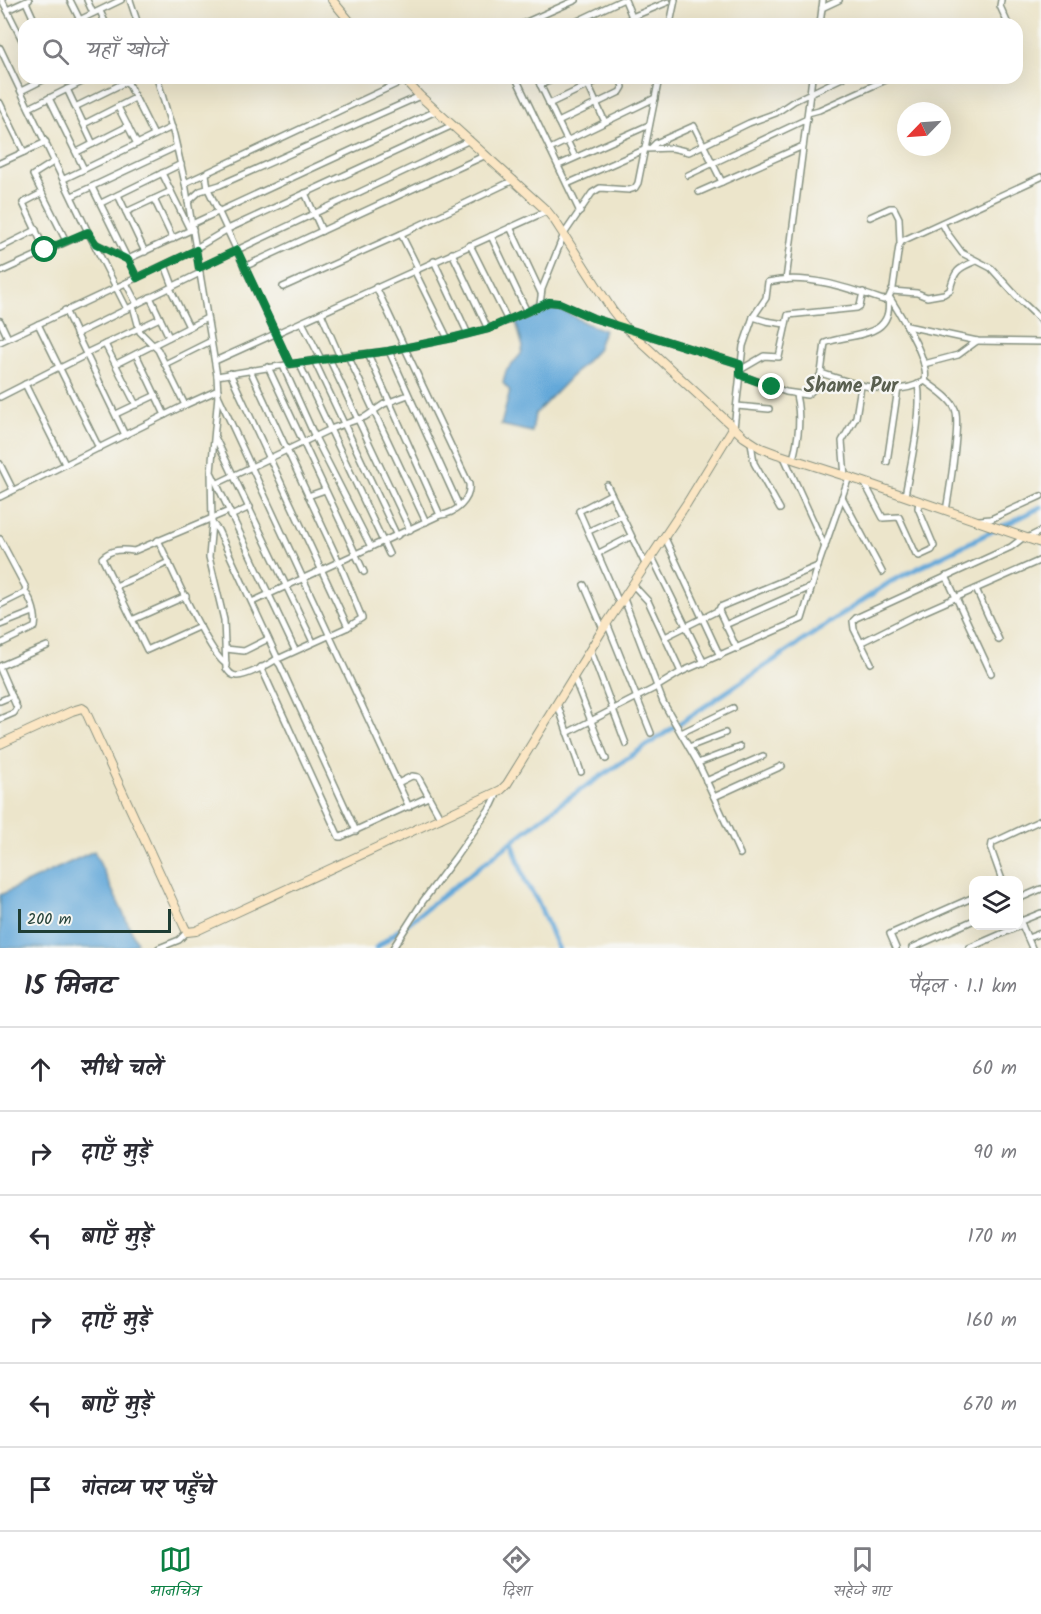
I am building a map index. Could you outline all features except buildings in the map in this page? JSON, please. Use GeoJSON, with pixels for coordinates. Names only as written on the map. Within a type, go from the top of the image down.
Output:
{"type":"FeatureCollection","features":[{"type":"Feature","properties":{"kind":"street"},"geometry":{"type":"LineString","coordinates":[[2,0],[18,32]]}},
{"type":"Feature","properties":{"kind":"street"},"geometry":{"type":"LineString","coordinates":[[70,0],[79,18]]}},
{"type":"Feature","properties":{"kind":"street"},"geometry":{"type":"LineString","coordinates":[[87,0],[101,18]]}},
{"type":"Feature","properties":{"kind":"street"},"geometry":{"type":"LineString","coordinates":[[84,18],[122,0]]}},
{"type":"Feature","properties":{"kind":"street"},"geometry":{"type":"LineString","coordinates":[[130,0],[136,18]]}},
{"type":"Feature","properties":{"kind":"street"},"geometry":{"type":"LineString","coordinates":[[332,0],[347,18]]}},
{"type":"Feature","properties":{"kind":"street"},"geometry":{"type":"LineString","coordinates":[[533,18],[564,2],[576,0]]}},
{"type":"Feature","properties":{"kind":"street"},"geometry":{"type":"LineString","coordinates":[[584,18],[624,0],[632,17],[667,1],[673,10]]}},
{"type":"Feature","properties":{"kind":"street"},"geometry":{"type":"LineString","coordinates":[[671,18],[675,0]]}},
{"type":"Feature","properties":{"kind":"street"},"geometry":{"type":"LineString","coordinates":[[821,18],[823,0]]}},
{"type":"Feature","properties":{"kind":"street"},"geometry":{"type":"LineString","coordinates":[[822,8],[839,0]]}},
{"type":"Feature","properties":{"kind":"street"},"geometry":{"type":"LineString","coordinates":[[1001,0],[1000,6],[1005,18]]}},
{"type":"Feature","properties":{"kind":"street"},"geometry":{"type":"LineString","coordinates":[[7,10],[27,1],[34,18]]}},
{"type":"Feature","properties":{"kind":"street"},"geometry":{"type":"LineString","coordinates":[[0,48],[127,309]]}},
{"type":"Feature","properties":{"kind":"street"},"geometry":{"type":"LineString","coordinates":[[21,91],[34,84]]}},
{"type":"Feature","properties":{"kind":"street"},"geometry":{"type":"LineString","coordinates":[[29,108],[77,84]]}},
{"type":"Feature","properties":{"kind":"street"},"geometry":{"type":"LineString","coordinates":[[75,107],[121,84]]}},
{"type":"Feature","properties":{"kind":"street"},"geometry":{"type":"LineString","coordinates":[[128,84],[154,135]]}},
{"type":"Feature","properties":{"kind":"street"},"geometry":{"type":"LineString","coordinates":[[159,84],[185,183],[217,376],[218,393],[211,472],[212,520],[209,562],[224,620],[226,664],[230,674],[237,676],[348,627],[360,620],[363,615],[250,370]]}},
{"type":"Feature","properties":{"kind":"street"},"geometry":{"type":"LineString","coordinates":[[185,183],[394,84]]}},
{"type":"Feature","properties":{"kind":"street"},"geometry":{"type":"LineString","coordinates":[[409,84],[547,211],[626,328],[750,442],[784,457],[847,476],[1041,543]]}},
{"type":"Feature","properties":{"kind":"street"},"geometry":{"type":"LineString","coordinates":[[519,84],[580,213]]}},
{"type":"Feature","properties":{"kind":"street"},"geometry":{"type":"LineString","coordinates":[[558,122],[622,90],[622,84]]}},
{"type":"Feature","properties":{"kind":"street"},"geometry":{"type":"LineString","coordinates":[[540,304],[564,234],[592,193],[598,189],[629,190],[638,183],[658,84]]}},
{"type":"Feature","properties":{"kind":"street"},"geometry":{"type":"LineString","coordinates":[[786,280],[811,84]]}},
{"type":"Feature","properties":{"kind":"street"},"geometry":{"type":"LineString","coordinates":[[567,184],[643,150],[675,148],[687,152],[776,113],[794,101],[830,84]]}},
{"type":"Feature","properties":{"kind":"street"},"geometry":{"type":"LineString","coordinates":[[688,175],[877,84]]}},
{"type":"Feature","properties":{"kind":"street"},"geometry":{"type":"LineString","coordinates":[[540,85],[575,157]]}},
{"type":"Feature","properties":{"kind":"street"},"geometry":{"type":"LineString","coordinates":[[549,104],[588,85],[605,122]]}},
{"type":"Feature","properties":{"kind":"street"},"geometry":{"type":"LineString","coordinates":[[67,89],[93,144]]}},
{"type":"Feature","properties":{"kind":"street"},"geometry":{"type":"LineString","coordinates":[[188,202],[197,193],[420,96]]}},
{"type":"Feature","properties":{"kind":"street"},"geometry":{"type":"LineString","coordinates":[[49,98],[84,169]]}},
{"type":"Feature","properties":{"kind":"street"},"geometry":{"type":"LineString","coordinates":[[84,124],[135,98]]}},
{"type":"Feature","properties":{"kind":"street"},"geometry":{"type":"LineString","coordinates":[[550,149],[655,98]]}},
{"type":"Feature","properties":{"kind":"street"},"geometry":{"type":"LineString","coordinates":[[0,104],[24,152]]}},
{"type":"Feature","properties":{"kind":"street"},"geometry":{"type":"LineString","coordinates":[[118,107],[137,144]]}},
{"type":"Feature","properties":{"kind":"street"},"geometry":{"type":"LineString","coordinates":[[128,260],[173,239],[219,212],[436,111]]}},
{"type":"Feature","properties":{"kind":"street"},"geometry":{"type":"LineString","coordinates":[[0,342],[165,265],[228,230],[305,193],[453,125]]}},
{"type":"Feature","properties":{"kind":"street"},"geometry":{"type":"LineString","coordinates":[[558,165],[649,125]]}},
{"type":"Feature","properties":{"kind":"street"},"geometry":{"type":"LineString","coordinates":[[76,152],[128,126]]}},
{"type":"Feature","properties":{"kind":"street"},"geometry":{"type":"LineString","coordinates":[[651,148],[656,143],[693,126],[696,127],[722,182]]}},
{"type":"Feature","properties":{"kind":"street"},"geometry":{"type":"LineString","coordinates":[[64,179],[172,127]]}},
{"type":"Feature","properties":{"kind":"street"},"geometry":{"type":"LineString","coordinates":[[76,334],[172,287],[237,250],[470,140]]}},
{"type":"Feature","properties":{"kind":"street"},"geometry":{"type":"LineString","coordinates":[[1,161],[46,142]]}},
{"type":"Feature","properties":{"kind":"street"},"geometry":{"type":"LineString","coordinates":[[699,192],[803,146]]}},
{"type":"Feature","properties":{"kind":"street"},"geometry":{"type":"LineString","coordinates":[[72,196],[176,147]]}},
{"type":"Feature","properties":{"kind":"street"},"geometry":{"type":"LineString","coordinates":[[244,267],[486,155]]}},
{"type":"Feature","properties":{"kind":"street"},"geometry":{"type":"LineString","coordinates":[[55,161],[33,174],[66,242]]}},
{"type":"Feature","properties":{"kind":"street"},"geometry":{"type":"LineString","coordinates":[[101,203],[181,164]]}},
{"type":"Feature","properties":{"kind":"street"},"geometry":{"type":"LineString","coordinates":[[162,173],[192,228]]}},
{"type":"Feature","properties":{"kind":"street"},"geometry":{"type":"LineString","coordinates":[[206,174],[208,189],[290,364]]}},
{"type":"Feature","properties":{"kind":"street"},"geometry":{"type":"LineString","coordinates":[[900,242],[1041,177]]}},
{"type":"Feature","properties":{"kind":"street"},"geometry":{"type":"LineString","coordinates":[[283,287],[514,180]]}},
{"type":"Feature","properties":{"kind":"street"},"geometry":{"type":"LineString","coordinates":[[92,187],[137,278]]}},
{"type":"Feature","properties":{"kind":"street"},"geometry":{"type":"LineString","coordinates":[[126,212],[171,191]]}},
{"type":"Feature","properties":{"kind":"street"},"geometry":{"type":"LineString","coordinates":[[42,193],[23,203],[45,250]]}},
{"type":"Feature","properties":{"kind":"street"},"geometry":{"type":"LineString","coordinates":[[305,193],[322,231]]}},
{"type":"Feature","properties":{"kind":"street"},"geometry":{"type":"LineString","coordinates":[[118,195],[145,252]]}},
{"type":"Feature","properties":{"kind":"street"},"geometry":{"type":"LineString","coordinates":[[154,198],[173,239]]}},
{"type":"Feature","properties":{"kind":"street"},"geometry":{"type":"LineString","coordinates":[[217,376],[388,351],[448,339],[488,329],[540,304],[549,302],[559,303],[588,316],[740,370],[796,395],[807,395],[812,393],[821,373],[825,343],[876,331],[886,317],[900,242],[899,218],[896,210],[892,208],[870,217]]}},
{"type":"Feature","properties":{"kind":"street"},"geometry":{"type":"LineString","coordinates":[[215,361],[547,211]]}},
{"type":"Feature","properties":{"kind":"street"},"geometry":{"type":"LineString","coordinates":[[942,223],[962,253],[991,268],[1041,320]]}},
{"type":"Feature","properties":{"kind":"street"},"geometry":{"type":"LineString","coordinates":[[510,227],[542,293]]}},
{"type":"Feature","properties":{"kind":"street"},"geometry":{"type":"LineString","coordinates":[[0,248],[36,230]]}},
{"type":"Feature","properties":{"kind":"street"},"geometry":{"type":"LineString","coordinates":[[0,272],[88,232]]}},
{"type":"Feature","properties":{"kind":"street"},"geometry":{"type":"LineString","coordinates":[[401,234],[448,339]]}},
{"type":"Feature","properties":{"kind":"street"},"geometry":{"type":"LineString","coordinates":[[491,236],[527,312]]}},
{"type":"Feature","properties":{"kind":"street"},"geometry":{"type":"LineString","coordinates":[[96,244],[128,260]]}},
{"type":"Feature","properties":{"kind":"street"},"geometry":{"type":"LineString","coordinates":[[470,244],[508,321]]}},
{"type":"Feature","properties":{"kind":"street"},"geometry":{"type":"LineString","coordinates":[[452,253],[488,329]]}},
{"type":"Feature","properties":{"kind":"street"},"geometry":{"type":"LineString","coordinates":[[434,261],[468,334]]}},
{"type":"Feature","properties":{"kind":"street"},"geometry":{"type":"LineString","coordinates":[[892,291],[917,293],[927,297],[944,294],[950,290],[953,274],[976,261]]}},
{"type":"Feature","properties":{"kind":"street"},"geometry":{"type":"LineString","coordinates":[[165,265],[189,327]]}},
{"type":"Feature","properties":{"kind":"street"},"geometry":{"type":"LineString","coordinates":[[159,948],[179,940],[187,932],[196,931],[441,819],[498,792],[507,784],[605,626],[665,538],[733,428],[743,346],[753,317],[766,298],[768,282],[786,280],[847,287],[884,300],[889,299]]}},
{"type":"Feature","properties":{"kind":"street"},"geometry":{"type":"LineString","coordinates":[[126,283],[135,305],[138,328],[154,345],[185,405]]}},
{"type":"Feature","properties":{"kind":"street"},"geometry":{"type":"LineString","coordinates":[[252,602],[440,515],[452,512],[468,497],[468,484],[376,287]]}},
{"type":"Feature","properties":{"kind":"street"},"geometry":{"type":"LineString","coordinates":[[740,370],[764,356],[779,357],[789,314],[857,309],[861,305],[863,292]]}},
{"type":"Feature","properties":{"kind":"street"},"geometry":{"type":"LineString","coordinates":[[150,297],[169,337]]}},
{"type":"Feature","properties":{"kind":"street"},"geometry":{"type":"LineString","coordinates":[[889,299],[906,326],[924,363],[925,381]]}},
{"type":"Feature","properties":{"kind":"street"},"geometry":{"type":"LineString","coordinates":[[65,310],[125,435]]}},
{"type":"Feature","properties":{"kind":"street"},"geometry":{"type":"LineString","coordinates":[[321,313],[340,357]]}},
{"type":"Feature","properties":{"kind":"street"},"geometry":{"type":"LineString","coordinates":[[753,317],[785,324]]}},
{"type":"Feature","properties":{"kind":"street"},"geometry":{"type":"LineString","coordinates":[[0,397],[160,318]]}},
{"type":"Feature","properties":{"kind":"street"},"geometry":{"type":"LineString","coordinates":[[116,364],[207,318]]}},
{"type":"Feature","properties":{"kind":"street"},"geometry":{"type":"LineString","coordinates":[[0,321],[8,338]]}},
{"type":"Feature","properties":{"kind":"street"},"geometry":{"type":"LineString","coordinates":[[302,322],[344,424],[397,536]]}},
{"type":"Feature","properties":{"kind":"street"},"geometry":{"type":"LineString","coordinates":[[38,324],[99,448]]}},
{"type":"Feature","properties":{"kind":"street"},"geometry":{"type":"LineString","coordinates":[[906,326],[977,341],[1041,342]]}},
{"type":"Feature","properties":{"kind":"street"},"geometry":{"type":"LineString","coordinates":[[165,364],[212,341]]}},
{"type":"Feature","properties":{"kind":"street"},"geometry":{"type":"LineString","coordinates":[[924,363],[958,355],[977,341]]}},
{"type":"Feature","properties":{"kind":"street"},"geometry":{"type":"LineString","coordinates":[[105,344],[136,405]]}},
{"type":"Feature","properties":{"kind":"street"},"geometry":{"type":"LineString","coordinates":[[388,351],[459,506]]}},
{"type":"Feature","properties":{"kind":"street"},"geometry":{"type":"LineString","coordinates":[[136,354],[165,415]]}},
{"type":"Feature","properties":{"kind":"street"},"geometry":{"type":"LineString","coordinates":[[368,354],[440,515]]}},
{"type":"Feature","properties":{"kind":"street"},"geometry":{"type":"LineString","coordinates":[[348,356],[426,522]]}},
{"type":"Feature","properties":{"kind":"street"},"geometry":{"type":"LineString","coordinates":[[329,358],[410,530]]}},
{"type":"Feature","properties":{"kind":"street"},"geometry":{"type":"LineString","coordinates":[[299,363],[389,554]]}},
{"type":"Feature","properties":{"kind":"street"},"geometry":{"type":"LineString","coordinates":[[283,366],[315,437],[371,547]]}},
{"type":"Feature","properties":{"kind":"street"},"geometry":{"type":"LineString","coordinates":[[268,367],[364,572]]}},
{"type":"Feature","properties":{"kind":"street"},"geometry":{"type":"LineString","coordinates":[[230,373],[348,627]]}},
{"type":"Feature","properties":{"kind":"street"},"geometry":{"type":"LineString","coordinates":[[821,373],[861,386],[898,388],[925,381]]}},
{"type":"Feature","properties":{"kind":"street"},"geometry":{"type":"LineString","coordinates":[[925,381],[956,411],[956,438],[946,511]]}},
{"type":"Feature","properties":{"kind":"street"},"geometry":{"type":"LineString","coordinates":[[25,384],[65,464]]}},
{"type":"Feature","properties":{"kind":"street"},"geometry":{"type":"LineString","coordinates":[[905,496],[920,398],[918,384]]}},
{"type":"Feature","properties":{"kind":"street"},"geometry":{"type":"LineString","coordinates":[[567,733],[681,672],[802,620],[842,497],[847,476],[842,441],[856,417],[861,386]]}},
{"type":"Feature","properties":{"kind":"street"},"geometry":{"type":"LineString","coordinates":[[887,462],[898,388]]}},
{"type":"Feature","properties":{"kind":"street"},"geometry":{"type":"LineString","coordinates":[[0,497],[185,405],[218,393]]}},
{"type":"Feature","properties":{"kind":"street"},"geometry":{"type":"LineString","coordinates":[[218,393],[409,807]]}},
{"type":"Feature","properties":{"kind":"street"},"geometry":{"type":"LineString","coordinates":[[218,483],[408,394]]}},
{"type":"Feature","properties":{"kind":"street"},"geometry":{"type":"LineString","coordinates":[[116,414],[156,395]]}},
{"type":"Feature","properties":{"kind":"street"},"geometry":{"type":"LineString","coordinates":[[793,459],[800,413],[796,395]]}},
{"type":"Feature","properties":{"kind":"street"},"geometry":{"type":"LineString","coordinates":[[737,406],[769,409]]}},
{"type":"Feature","properties":{"kind":"street"},"geometry":{"type":"LineString","coordinates":[[215,436],[313,642]]}},
{"type":"Feature","properties":{"kind":"street"},"geometry":{"type":"LineString","coordinates":[[750,442],[754,463],[780,509]]}},
{"type":"Feature","properties":{"kind":"street"},"geometry":{"type":"LineString","coordinates":[[784,457],[825,547]]}},
{"type":"Feature","properties":{"kind":"street"},"geometry":{"type":"LineString","coordinates":[[0,464],[13,490]]}},
{"type":"Feature","properties":{"kind":"street"},"geometry":{"type":"LineString","coordinates":[[211,472],[295,650]]}},
{"type":"Feature","properties":{"kind":"street"},"geometry":{"type":"LineString","coordinates":[[864,482],[883,518],[899,517],[917,556],[934,548],[918,508],[919,502]]}},
{"type":"Feature","properties":{"kind":"street"},"geometry":{"type":"LineString","coordinates":[[607,485],[630,537],[646,566]]}},
{"type":"Feature","properties":{"kind":"street"},"geometry":{"type":"LineString","coordinates":[[308,496],[325,490]]}},
{"type":"Feature","properties":{"kind":"street"},"geometry":{"type":"LineString","coordinates":[[611,494],[580,510],[597,554],[622,602],[658,685],[663,702],[698,763],[740,854]]}},
{"type":"Feature","properties":{"kind":"street"},"geometry":{"type":"LineString","coordinates":[[975,520],[991,519],[1041,496]]}},
{"type":"Feature","properties":{"kind":"street"},"geometry":{"type":"LineString","coordinates":[[842,497],[882,572]]}},
{"type":"Feature","properties":{"kind":"street"},"geometry":{"type":"LineString","coordinates":[[200,626],[148,650],[103,562],[103,556],[119,549],[134,551],[250,507]]}},
{"type":"Feature","properties":{"kind":"street"},"geometry":{"type":"LineString","coordinates":[[589,531],[621,516]]}},
{"type":"Feature","properties":{"kind":"street"},"geometry":{"type":"LineString","coordinates":[[212,520],[252,602],[356,831]]}},
{"type":"Feature","properties":{"kind":"street"},"geometry":{"type":"LineString","coordinates":[[871,663],[854,629],[853,621],[856,618],[1041,531]]}},
{"type":"Feature","properties":{"kind":"street"},"geometry":{"type":"LineString","coordinates":[[597,554],[630,537]]}},
{"type":"Feature","properties":{"kind":"street"},"geometry":{"type":"LineString","coordinates":[[665,538],[720,656]]}},
{"type":"Feature","properties":{"kind":"street"},"geometry":{"type":"LineString","coordinates":[[0,539],[25,585],[25,592],[32,602],[36,623],[33,629],[0,644]]}},
{"type":"Feature","properties":{"kind":"street"},"geometry":{"type":"LineString","coordinates":[[158,540],[200,626],[215,653],[226,664]]}},
{"type":"Feature","properties":{"kind":"street"},"geometry":{"type":"LineString","coordinates":[[652,556],[704,663]]}},
{"type":"Feature","properties":{"kind":"street"},"geometry":{"type":"LineString","coordinates":[[862,642],[976,588],[1041,561]]}},
{"type":"Feature","properties":{"kind":"street"},"geometry":{"type":"LineString","coordinates":[[116,586],[169,562]]}},
{"type":"Feature","properties":{"kind":"street"},"geometry":{"type":"LineString","coordinates":[[665,637],[703,619],[722,606],[818,566]]}},
{"type":"Feature","properties":{"kind":"street"},"geometry":{"type":"LineString","coordinates":[[946,576],[991,673]]}},
{"type":"Feature","properties":{"kind":"street"},"geometry":{"type":"LineString","coordinates":[[584,585],[638,697],[651,733]]}},
{"type":"Feature","properties":{"kind":"street"},"geometry":{"type":"LineString","coordinates":[[633,585],[648,601],[681,672]]}},
{"type":"Feature","properties":{"kind":"street"},"geometry":{"type":"LineString","coordinates":[[725,625],[811,587]]}},
{"type":"Feature","properties":{"kind":"street"},"geometry":{"type":"LineString","coordinates":[[976,588],[999,640]]}},
{"type":"Feature","properties":{"kind":"street"},"geometry":{"type":"LineString","coordinates":[[0,605],[25,592]]}},
{"type":"Feature","properties":{"kind":"street"},"geometry":{"type":"LineString","coordinates":[[132,620],[186,596]]}},
{"type":"Feature","properties":{"kind":"street"},"geometry":{"type":"LineString","coordinates":[[719,610],[737,649]]}},
{"type":"Feature","properties":{"kind":"street"},"geometry":{"type":"LineString","coordinates":[[0,625],[33,612]]}},
{"type":"Feature","properties":{"kind":"street"},"geometry":{"type":"LineString","coordinates":[[226,649],[244,651],[268,639]]}},
{"type":"Feature","properties":{"kind":"street"},"geometry":{"type":"LineString","coordinates":[[0,719],[17,710],[2,680],[0,668],[46,646]]}},
{"type":"Feature","properties":{"kind":"street"},"geometry":{"type":"LineString","coordinates":[[591,651],[626,744]]}},
{"type":"Feature","properties":{"kind":"street"},"geometry":{"type":"LineString","coordinates":[[261,667],[338,836],[356,831],[429,797]]}},
{"type":"Feature","properties":{"kind":"street"},"geometry":{"type":"LineString","coordinates":[[574,678],[606,759]]}},
{"type":"Feature","properties":{"kind":"street"},"geometry":{"type":"LineString","coordinates":[[0,701],[12,696]]}},
{"type":"Feature","properties":{"kind":"street"},"geometry":{"type":"LineString","coordinates":[[557,703],[581,772]]}},
{"type":"Feature","properties":{"kind":"street"},"geometry":{"type":"LineString","coordinates":[[0,744],[72,711],[82,708],[85,710],[187,932]]}},
{"type":"Feature","properties":{"kind":"street"},"geometry":{"type":"LineString","coordinates":[[681,733],[733,708]]}},
{"type":"Feature","properties":{"kind":"street"},"geometry":{"type":"LineString","coordinates":[[689,747],[725,733]]}},
{"type":"Feature","properties":{"kind":"street"},"geometry":{"type":"LineString","coordinates":[[698,763],[740,747]]}},
{"type":"Feature","properties":{"kind":"street"},"geometry":{"type":"LineString","coordinates":[[706,781],[762,756]]}},
{"type":"Feature","properties":{"kind":"street"},"geometry":{"type":"LineString","coordinates":[[714,797],[782,766]]}},
{"type":"Feature","properties":{"kind":"street"},"geometry":{"type":"LineString","coordinates":[[398,783],[416,776],[441,819]]}},
{"type":"Feature","properties":{"kind":"street"},"geometry":{"type":"LineString","coordinates":[[393,948],[423,901],[492,805],[498,792]]}},
{"type":"Feature","properties":{"kind":"street"},"geometry":{"type":"LineString","coordinates":[[1001,876],[991,849],[992,843],[996,839],[1041,820]]}},
{"type":"Feature","properties":{"kind":"street"},"geometry":{"type":"LineString","coordinates":[[1023,897],[1041,888]]}},
{"type":"Feature","properties":{"kind":"street"},"geometry":{"type":"LineString","coordinates":[[896,948],[890,934],[969,899]]}},
{"type":"Feature","properties":{"kind":"street"},"geometry":{"type":"LineString","coordinates":[[1023,920],[1041,913]]}},
{"type":"Feature","properties":{"kind":"street"},"geometry":{"type":"LineString","coordinates":[[912,948],[969,922]]}},
{"type":"Feature","properties":{"kind":"street"},"geometry":{"type":"LineString","coordinates":[[1023,927],[1032,948]]}},
{"type":"Feature","properties":{"kind":"street"},"geometry":{"type":"LineString","coordinates":[[969,948],[976,947],[1005,930]]}},
{"type":"Feature","properties":{"kind":"street"},"geometry":{"type":"LineString","coordinates":[[1028,938],[1041,933]]}},
{"type":"Feature","properties":{"kind":"water"},"geometry":{"type":"Polygon","coordinates":[[[546,305],[561,309],[585,323],[604,330],[597,350],[535,414],[532,432],[501,425],[510,391],[503,383],[506,371],[521,354],[523,347],[516,322],[546,305]]]}},
{"type":"Feature","properties":{"kind":"water"},"geometry":{"type":"Polygon","coordinates":[[[94,851],[137,943],[127,948],[0,948],[0,895],[94,851]]]}},
{"type":"Feature","properties":{"kind":"waterway"},"geometry":{"type":"LineString","coordinates":[[376,948],[564,801],[890,582],[1041,507]]}},
{"type":"Feature","properties":{"kind":"waterway"},"geometry":{"type":"LineString","coordinates":[[512,842],[526,883],[537,900],[558,948]]}},
{"type":"Feature","properties":{"kind":"district","name":"Shame Pur"},"geometry":{"type":"Point","coordinates":[851,387]}},
{"type":"Feature","properties":{"kind":"route"},"geometry":{"type":"LineString","coordinates":[[45,250],[88,232],[96,244],[128,260],[137,278],[196,250],[199,268],[237,250],[290,364],[388,351],[448,339],[488,329],[540,304],[555,302],[581,314],[740,364],[740,375],[772,387]]}}]}
